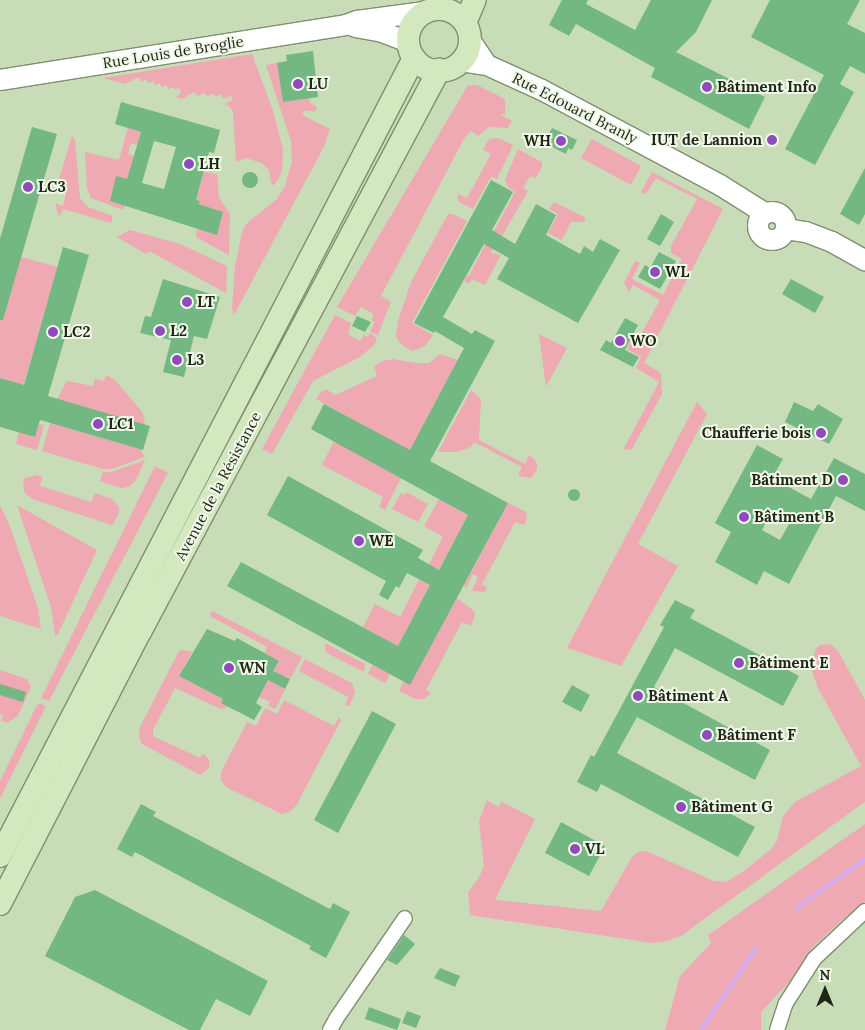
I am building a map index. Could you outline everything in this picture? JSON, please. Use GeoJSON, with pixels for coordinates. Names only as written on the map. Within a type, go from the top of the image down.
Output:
{"type":"FeatureCollection","features":[{"type":"Feature","properties":{"kind":"main road"},"geometry":{"type":"LineString","coordinates":[[467,32],[455,13],[438,7],[412,25],[411,50],[430,69],[451,68],[461,61],[467,52],[467,32],[475,0]]}},
{"type":"Feature","properties":{"kind":"main road","name":"Avenue de la Résistance"},"geometry":{"type":"LineString","coordinates":[[0,856],[411,50]]}},
{"type":"Feature","properties":{"kind":"main road","name":"Avenue de la Résistance"},"geometry":{"type":"LineString","coordinates":[[0,904],[140,632],[440,70]]}},
{"type":"Feature","properties":{"kind":"street","name":"Rue Louis de Broglie"},"geometry":{"type":"LineString","coordinates":[[0,80],[346,25],[358,21],[438,7]]}},
{"type":"Feature","properties":{"kind":"street","name":"Rue Louis de Broglie"},"geometry":{"type":"LineString","coordinates":[[346,25],[382,32],[411,50]]}},
{"type":"Feature","properties":{"kind":"street","name":"Rue Edouard Branly"},"geometry":{"type":"LineString","coordinates":[[467,32],[488,65]]}},
{"type":"Feature","properties":{"kind":"street","name":"Rue Edouard Branly"},"geometry":{"type":"LineString","coordinates":[[461,61],[488,65],[604,122],[720,185],[766,214],[771,212],[781,215],[786,224],[786,229],[815,236],[865,260]]}},
{"type":"Feature","properties":{"kind":"street"},"geometry":{"type":"LineString","coordinates":[[777,1030],[786,1003],[814,959],[865,911]]}},
{"type":"Feature","properties":{"kind":"street"},"geometry":{"type":"LineString","coordinates":[[330,1030],[405,918]]}},
{"type":"Feature","properties":{"kind":"shaded area"},"geometry":{"type":"Polygon","coordinates":[[[252,54],[273,111],[283,149],[282,171],[278,180],[272,186],[269,170],[262,163],[246,158],[236,162],[233,112],[230,107],[224,104],[233,100],[231,96],[223,99],[221,94],[215,97],[213,94],[207,96],[205,93],[197,96],[194,92],[182,99],[176,97],[181,93],[179,88],[175,90],[173,87],[169,89],[166,85],[162,87],[160,83],[155,85],[153,81],[148,83],[146,79],[141,82],[139,77],[125,84],[103,78],[252,54]]]}},
{"type":"Feature","properties":{"kind":"shaded area"},"geometry":{"type":"Polygon","coordinates":[[[277,63],[283,102],[309,98],[310,103],[317,107],[315,112],[305,110],[302,115],[330,129],[324,147],[234,315],[232,308],[235,267],[242,232],[247,223],[277,199],[284,188],[292,162],[291,141],[266,65],[277,63]]]}},
{"type":"Feature","properties":{"kind":"shaded area"},"geometry":{"type":"Polygon","coordinates":[[[468,85],[477,85],[505,99],[505,116],[502,113],[501,115],[512,121],[508,128],[489,127],[478,136],[471,131],[465,137],[381,296],[391,302],[378,335],[370,332],[375,322],[371,320],[374,314],[361,307],[355,316],[337,307],[468,85]]]}},
{"type":"Feature","properties":{"kind":"shaded area"},"geometry":{"type":"Polygon","coordinates":[[[128,128],[141,132],[137,145],[131,143],[128,154],[134,156],[127,179],[123,210],[91,198],[87,188],[85,152],[119,160],[128,128]]]}},
{"type":"Feature","properties":{"kind":"shaded area"},"geometry":{"type":"Polygon","coordinates":[[[72,136],[75,140],[80,198],[88,207],[113,216],[111,223],[63,209],[59,217],[55,203],[63,206],[66,193],[56,190],[72,136]]]}},
{"type":"Feature","properties":{"kind":"shaded area"},"geometry":{"type":"Polygon","coordinates":[[[498,138],[513,145],[497,179],[491,177],[473,209],[459,202],[457,197],[459,194],[467,198],[491,154],[483,150],[487,142],[490,139],[498,138]]]}},
{"type":"Feature","properties":{"kind":"shaded area"},"geometry":{"type":"Polygon","coordinates":[[[592,139],[641,166],[631,185],[581,158],[592,139]]]}},
{"type":"Feature","properties":{"kind":"shaded area"},"geometry":{"type":"Polygon","coordinates":[[[518,149],[542,162],[542,167],[536,178],[530,176],[523,188],[528,191],[501,238],[493,233],[515,192],[508,187],[505,180],[518,149]]]}},
{"type":"Feature","properties":{"kind":"shaded area"},"geometry":{"type":"Polygon","coordinates":[[[204,172],[217,174],[219,197],[230,214],[229,255],[196,237],[197,229],[217,234],[223,212],[199,204],[200,201],[196,200],[204,172]]]}},
{"type":"Feature","properties":{"kind":"shaded area"},"geometry":{"type":"Polygon","coordinates":[[[652,172],[723,209],[644,363],[661,373],[662,394],[632,449],[623,450],[659,382],[636,368],[641,357],[627,349],[635,334],[640,336],[660,300],[633,285],[629,292],[624,283],[635,261],[640,263],[632,279],[663,295],[682,259],[671,253],[671,246],[697,199],[656,178],[646,194],[641,192],[652,172]]]}},
{"type":"Feature","properties":{"kind":"shaded area"},"geometry":{"type":"Polygon","coordinates":[[[554,202],[586,218],[584,222],[571,222],[562,240],[548,233],[558,214],[549,209],[554,202]]]}},
{"type":"Feature","properties":{"kind":"shaded area"},"geometry":{"type":"Polygon","coordinates":[[[448,214],[453,214],[467,221],[412,323],[433,335],[425,346],[413,351],[399,342],[396,336],[398,321],[411,282],[448,214]]]}},
{"type":"Feature","properties":{"kind":"shaded area"},"geometry":{"type":"Polygon","coordinates":[[[130,230],[180,244],[227,266],[226,293],[149,251],[146,254],[117,237],[130,230]]]}},
{"type":"Feature","properties":{"kind":"shaded area"},"geometry":{"type":"Polygon","coordinates":[[[487,241],[494,245],[491,253],[501,255],[485,285],[472,279],[469,284],[464,281],[467,275],[469,276],[487,241]]]}},
{"type":"Feature","properties":{"kind":"shaded area"},"geometry":{"type":"Polygon","coordinates":[[[21,257],[58,267],[20,397],[4,392],[7,380],[0,378],[0,316],[4,316],[21,257]]]}},
{"type":"Feature","properties":{"kind":"shaded area"},"geometry":{"type":"Polygon","coordinates":[[[335,315],[351,323],[348,334],[360,341],[364,335],[368,337],[370,333],[377,338],[375,344],[360,357],[313,381],[272,454],[262,449],[335,315]]]}},
{"type":"Feature","properties":{"kind":"shaded area"},"geometry":{"type":"Polygon","coordinates":[[[539,334],[567,348],[546,387],[539,334]]]}},
{"type":"Feature","properties":{"kind":"shaded area"},"geometry":{"type":"Polygon","coordinates":[[[440,354],[458,360],[417,437],[414,453],[316,399],[326,389],[335,395],[377,376],[374,366],[383,361],[393,359],[429,363],[440,354]]]}},
{"type":"Feature","properties":{"kind":"shaded area"},"geometry":{"type":"Polygon","coordinates":[[[106,375],[115,380],[143,413],[145,425],[57,399],[67,381],[93,386],[95,379],[104,381],[106,375]]]}},
{"type":"Feature","properties":{"kind":"shaded area"},"geometry":{"type":"Polygon","coordinates":[[[471,390],[481,399],[479,440],[525,464],[529,455],[537,463],[537,469],[531,478],[518,476],[522,467],[474,442],[471,447],[457,452],[438,452],[471,390]]]}},
{"type":"Feature","properties":{"kind":"shaded area"},"geometry":{"type":"Polygon","coordinates":[[[697,402],[707,414],[638,544],[678,566],[621,666],[567,648],[697,402]]]}},
{"type":"Feature","properties":{"kind":"shaded area"},"geometry":{"type":"Polygon","coordinates":[[[50,423],[140,449],[145,457],[111,469],[103,469],[42,451],[50,423]]]}},
{"type":"Feature","properties":{"kind":"shaded area"},"geometry":{"type":"Polygon","coordinates":[[[39,424],[44,425],[37,450],[16,444],[19,432],[35,437],[39,424]]]}},
{"type":"Feature","properties":{"kind":"shaded area"},"geometry":{"type":"Polygon","coordinates":[[[334,441],[401,478],[385,510],[379,507],[383,497],[322,465],[334,441]]]}},
{"type":"Feature","properties":{"kind":"shaded area"},"geometry":{"type":"Polygon","coordinates":[[[145,460],[136,480],[130,486],[121,488],[100,481],[103,472],[111,472],[145,460]]]}},
{"type":"Feature","properties":{"kind":"shaded area"},"geometry":{"type":"Polygon","coordinates":[[[155,466],[168,473],[49,701],[41,698],[155,466]]]}},
{"type":"Feature","properties":{"kind":"shaded area"},"geometry":{"type":"Polygon","coordinates":[[[37,475],[42,477],[40,486],[91,502],[95,493],[112,499],[119,507],[119,513],[112,525],[35,500],[25,494],[23,483],[25,478],[37,475]]]}},
{"type":"Feature","properties":{"kind":"shaded area"},"geometry":{"type":"Polygon","coordinates":[[[406,492],[428,504],[418,522],[392,509],[401,493],[405,495],[406,492]]]}},
{"type":"Feature","properties":{"kind":"shaded area"},"geometry":{"type":"Polygon","coordinates":[[[439,499],[468,515],[434,579],[424,574],[443,537],[424,526],[439,499]]]}},
{"type":"Feature","properties":{"kind":"shaded area"},"geometry":{"type":"Polygon","coordinates":[[[508,503],[526,512],[527,519],[524,525],[515,522],[482,584],[487,588],[485,592],[472,591],[478,577],[473,574],[466,588],[464,586],[508,503]]]}},
{"type":"Feature","properties":{"kind":"shaded area"},"geometry":{"type":"Polygon","coordinates":[[[0,505],[11,529],[38,608],[41,629],[0,616],[0,505]]]}},
{"type":"Feature","properties":{"kind":"shaded area"},"geometry":{"type":"Polygon","coordinates":[[[17,505],[97,550],[58,634],[55,636],[51,607],[17,505]]]}},
{"type":"Feature","properties":{"kind":"shaded area"},"geometry":{"type":"Polygon","coordinates":[[[419,579],[430,585],[398,646],[363,627],[375,604],[400,617],[419,579]]]}},
{"type":"Feature","properties":{"kind":"shaded area"},"geometry":{"type":"Polygon","coordinates":[[[457,598],[474,611],[475,616],[471,626],[462,622],[426,690],[431,693],[424,699],[416,699],[399,691],[404,681],[410,684],[457,598]]]}},
{"type":"Feature","properties":{"kind":"shaded area"},"geometry":{"type":"Polygon","coordinates":[[[212,611],[302,657],[291,678],[285,676],[280,687],[285,690],[275,709],[268,706],[270,702],[259,697],[278,661],[265,653],[267,647],[210,616],[212,611]]]}},
{"type":"Feature","properties":{"kind":"shaded area"},"geometry":{"type":"Polygon","coordinates":[[[325,643],[365,664],[364,672],[327,653],[325,643]]]}},
{"type":"Feature","properties":{"kind":"shaded area"},"geometry":{"type":"Polygon","coordinates":[[[830,644],[838,651],[865,700],[865,802],[681,936],[667,941],[652,943],[470,915],[468,892],[484,867],[479,821],[487,800],[498,807],[502,802],[535,819],[495,900],[601,911],[632,857],[638,852],[646,851],[714,881],[726,882],[744,871],[771,849],[777,841],[783,816],[795,802],[861,766],[818,688],[812,671],[815,650],[820,645],[830,644]]]}},
{"type":"Feature","properties":{"kind":"shaded area"},"geometry":{"type":"Polygon","coordinates":[[[179,651],[192,652],[179,676],[223,699],[221,703],[229,707],[221,709],[175,688],[153,730],[153,736],[200,758],[203,753],[209,760],[209,768],[200,775],[142,744],[139,736],[140,727],[179,651]]]}},
{"type":"Feature","properties":{"kind":"shaded area"},"geometry":{"type":"Polygon","coordinates":[[[305,659],[352,683],[355,692],[350,705],[345,706],[348,697],[299,671],[305,659]]]}},
{"type":"Feature","properties":{"kind":"shaded area"},"geometry":{"type":"Polygon","coordinates":[[[372,665],[390,674],[385,683],[368,674],[372,665]]]}},
{"type":"Feature","properties":{"kind":"shaded area"},"geometry":{"type":"Polygon","coordinates":[[[0,670],[27,679],[31,687],[18,716],[7,723],[1,721],[3,715],[0,714],[0,670]]]}},
{"type":"Feature","properties":{"kind":"shaded area"},"geometry":{"type":"Polygon","coordinates":[[[284,700],[334,726],[339,717],[341,720],[296,806],[289,812],[282,814],[226,787],[221,780],[221,772],[247,722],[256,726],[265,708],[277,714],[284,700]]]}},
{"type":"Feature","properties":{"kind":"shaded area"},"geometry":{"type":"Polygon","coordinates":[[[38,703],[46,706],[0,799],[0,781],[38,703]]]}},
{"type":"Feature","properties":{"kind":"shaded area"},"geometry":{"type":"Polygon","coordinates":[[[865,824],[865,902],[844,918],[813,947],[792,979],[761,1012],[761,1030],[665,1030],[680,976],[711,943],[708,935],[865,824]]]}},
{"type":"Feature","properties":{"kind":"building"},"geometry":{"type":"Polygon","coordinates":[[[562,0],[588,0],[586,4],[635,30],[651,0],[712,0],[696,32],[676,52],[765,97],[749,129],[651,77],[655,68],[576,24],[569,36],[549,25],[562,0]]]}},
{"type":"Feature","properties":{"kind":"building"},"geometry":{"type":"Polygon","coordinates":[[[770,0],[860,0],[847,24],[865,33],[865,74],[850,66],[840,84],[854,92],[815,165],[785,149],[824,75],[751,37],[770,0]]]}},
{"type":"Feature","properties":{"kind":"building","name":"LU"},"geometry":{"type":"Polygon","coordinates":[[[313,51],[318,97],[283,102],[277,63],[287,61],[286,55],[313,51]]]}},
{"type":"Feature","properties":{"kind":"building","name":"LH"},"geometry":{"type":"Polygon","coordinates":[[[121,102],[220,130],[214,153],[209,152],[196,200],[200,201],[199,204],[223,212],[217,235],[110,201],[116,176],[127,179],[141,132],[115,124],[121,102]],[[154,141],[142,183],[164,189],[176,147],[154,141]]]}},
{"type":"Feature","properties":{"kind":"building","name":"LC3"},"geometry":{"type":"Polygon","coordinates":[[[32,127],[57,134],[3,320],[0,320],[0,239],[32,127]]]}},
{"type":"Feature","properties":{"kind":"building","name":"WH"},"geometry":{"type":"Polygon","coordinates":[[[552,128],[577,140],[572,150],[568,148],[566,154],[544,143],[552,128]]]}},
{"type":"Feature","properties":{"kind":"building"},"geometry":{"type":"Polygon","coordinates":[[[865,168],[865,214],[859,225],[840,214],[865,168]]]}},
{"type":"Feature","properties":{"kind":"building"},"geometry":{"type":"Polygon","coordinates":[[[250,172],[258,180],[250,188],[242,180],[250,172]]]}},
{"type":"Feature","properties":{"kind":"building"},"geometry":{"type":"Polygon","coordinates":[[[491,180],[513,192],[492,230],[515,244],[536,204],[556,215],[546,235],[580,254],[584,246],[593,252],[600,239],[620,250],[578,323],[497,279],[509,258],[484,244],[443,317],[472,334],[475,330],[495,341],[430,461],[508,503],[410,685],[227,586],[241,562],[398,646],[430,585],[407,573],[399,588],[396,586],[388,600],[379,595],[386,581],[267,515],[288,476],[423,550],[418,558],[439,570],[468,515],[311,429],[324,404],[410,450],[464,348],[435,331],[434,333],[414,323],[491,180]]]}},
{"type":"Feature","properties":{"kind":"building"},"geometry":{"type":"Polygon","coordinates":[[[661,214],[674,222],[660,246],[647,239],[661,214]]]}},
{"type":"Feature","properties":{"kind":"building"},"geometry":{"type":"Polygon","coordinates":[[[63,247],[89,255],[48,396],[150,426],[143,450],[40,420],[35,437],[0,427],[0,378],[24,385],[63,247]]]}},
{"type":"Feature","properties":{"kind":"building","name":"WL"},"geometry":{"type":"Polygon","coordinates":[[[659,252],[676,261],[660,289],[638,277],[645,265],[650,268],[659,252]]]}},
{"type":"Feature","properties":{"kind":"building"},"geometry":{"type":"Polygon","coordinates":[[[163,279],[220,297],[207,339],[194,336],[184,377],[163,372],[171,340],[140,333],[145,316],[151,317],[163,279]]]}},
{"type":"Feature","properties":{"kind":"building"},"geometry":{"type":"Polygon","coordinates":[[[791,279],[824,297],[815,313],[782,294],[791,279]]]}},
{"type":"Feature","properties":{"kind":"building"},"geometry":{"type":"Polygon","coordinates":[[[357,316],[371,322],[365,332],[352,326],[357,316]]]}},
{"type":"Feature","properties":{"kind":"building","name":"WO"},"geometry":{"type":"Polygon","coordinates":[[[625,318],[638,325],[625,350],[639,357],[633,367],[600,350],[606,340],[611,343],[625,318]]]}},
{"type":"Feature","properties":{"kind":"building","name":"Chaufferie bois"},"geometry":{"type":"Polygon","coordinates":[[[794,402],[813,411],[818,404],[843,419],[829,444],[785,422],[794,402]]]}},
{"type":"Feature","properties":{"kind":"building","name":"Bâtiment B"},"geometry":{"type":"Polygon","coordinates":[[[757,445],[783,459],[772,478],[811,499],[834,458],[865,474],[865,511],[836,496],[789,584],[764,571],[757,585],[715,562],[731,532],[715,523],[757,445]],[[772,511],[762,530],[780,540],[790,522],[772,511]]]}},
{"type":"Feature","properties":{"kind":"building"},"geometry":{"type":"Polygon","coordinates":[[[572,489],[576,489],[580,495],[576,501],[572,501],[568,497],[568,493],[572,489]]]}},
{"type":"Feature","properties":{"kind":"building"},"geometry":{"type":"Polygon","coordinates":[[[675,600],[695,610],[690,618],[799,676],[783,706],[675,648],[654,687],[770,750],[755,780],[637,717],[617,753],[755,827],[738,857],[601,784],[597,792],[577,782],[591,755],[594,757],[664,627],[660,625],[675,600]]]}},
{"type":"Feature","properties":{"kind":"building","name":"WN"},"geometry":{"type":"Polygon","coordinates":[[[207,629],[235,641],[237,638],[279,661],[273,671],[290,679],[285,689],[268,680],[256,703],[262,707],[254,720],[221,703],[223,699],[179,676],[207,629]]]}},
{"type":"Feature","properties":{"kind":"building"},"geometry":{"type":"Polygon","coordinates":[[[0,684],[26,692],[23,702],[0,695],[0,684]]]}},
{"type":"Feature","properties":{"kind":"building"},"geometry":{"type":"Polygon","coordinates":[[[572,685],[590,695],[581,712],[562,702],[572,685]]]}},
{"type":"Feature","properties":{"kind":"building"},"geometry":{"type":"Polygon","coordinates":[[[372,711],[396,724],[338,833],[314,820],[372,711]]]}},
{"type":"Feature","properties":{"kind":"building"},"geometry":{"type":"Polygon","coordinates":[[[141,804],[156,812],[153,816],[330,909],[333,903],[350,912],[326,958],[309,949],[311,946],[135,852],[132,857],[117,849],[141,804]]]}},
{"type":"Feature","properties":{"kind":"building","name":"VL"},"geometry":{"type":"Polygon","coordinates":[[[561,822],[605,846],[589,876],[545,853],[561,822]]]}},
{"type":"Feature","properties":{"kind":"building"},"geometry":{"type":"Polygon","coordinates":[[[95,890],[268,981],[250,1016],[216,999],[200,1030],[189,1030],[45,956],[75,897],[95,890]]]}},
{"type":"Feature","properties":{"kind":"building"},"geometry":{"type":"Polygon","coordinates":[[[404,935],[415,944],[397,965],[387,960],[404,935]]]}},
{"type":"Feature","properties":{"kind":"building"},"geometry":{"type":"Polygon","coordinates":[[[440,968],[460,976],[455,987],[434,978],[440,968]]]}},
{"type":"Feature","properties":{"kind":"building"},"geometry":{"type":"Polygon","coordinates":[[[369,1007],[401,1019],[397,1030],[365,1019],[369,1007]]]}},
{"type":"Feature","properties":{"kind":"building"},"geometry":{"type":"Polygon","coordinates":[[[407,1011],[421,1016],[416,1028],[402,1023],[407,1011]]]}},
{"type":"Feature","properties":{"kind":"waterway"},"geometry":{"type":"LineString","coordinates":[[797,908],[865,859]]}},
{"type":"Feature","properties":{"kind":"waterway"},"geometry":{"type":"LineString","coordinates":[[701,1030],[756,948]]}},
{"type":"Feature","properties":{"kind":"place","name":"LU"},"geometry":{"type":"Point","coordinates":[298,84]}},
{"type":"Feature","properties":{"kind":"place","name":"Bâtiment Info"},"geometry":{"type":"Point","coordinates":[707,87]}},
{"type":"Feature","properties":{"kind":"place","name":"IUT de Lannion"},"geometry":{"type":"Point","coordinates":[772,140]}},
{"type":"Feature","properties":{"kind":"place","name":"WH"},"geometry":{"type":"Point","coordinates":[561,141]}},
{"type":"Feature","properties":{"kind":"place","name":"LH"},"geometry":{"type":"Point","coordinates":[189,164]}},
{"type":"Feature","properties":{"kind":"place","name":"LC3"},"geometry":{"type":"Point","coordinates":[28,187]}},
{"type":"Feature","properties":{"kind":"place","name":"WL"},"geometry":{"type":"Point","coordinates":[655,272]}},
{"type":"Feature","properties":{"kind":"place","name":"LT"},"geometry":{"type":"Point","coordinates":[187,302]}},
{"type":"Feature","properties":{"kind":"place","name":"L2"},"geometry":{"type":"Point","coordinates":[160,331]}},
{"type":"Feature","properties":{"kind":"place","name":"LC2"},"geometry":{"type":"Point","coordinates":[53,332]}},
{"type":"Feature","properties":{"kind":"place","name":"WO"},"geometry":{"type":"Point","coordinates":[620,341]}},
{"type":"Feature","properties":{"kind":"place","name":"L3"},"geometry":{"type":"Point","coordinates":[177,360]}},
{"type":"Feature","properties":{"kind":"place","name":"LC1"},"geometry":{"type":"Point","coordinates":[98,424]}},
{"type":"Feature","properties":{"kind":"place","name":"Chaufferie bois"},"geometry":{"type":"Point","coordinates":[821,433]}},
{"type":"Feature","properties":{"kind":"place","name":"Bâtiment D"},"geometry":{"type":"Point","coordinates":[843,480]}},
{"type":"Feature","properties":{"kind":"place","name":"Bâtiment B"},"geometry":{"type":"Point","coordinates":[744,517]}},
{"type":"Feature","properties":{"kind":"place","name":"WE"},"geometry":{"type":"Point","coordinates":[359,541]}},
{"type":"Feature","properties":{"kind":"place","name":"Bâtiment E"},"geometry":{"type":"Point","coordinates":[739,663]}},
{"type":"Feature","properties":{"kind":"place","name":"WN"},"geometry":{"type":"Point","coordinates":[229,668]}},
{"type":"Feature","properties":{"kind":"place","name":"Bâtiment A"},"geometry":{"type":"Point","coordinates":[638,696]}},
{"type":"Feature","properties":{"kind":"place","name":"Bâtiment F"},"geometry":{"type":"Point","coordinates":[707,735]}},
{"type":"Feature","properties":{"kind":"place","name":"Bâtiment G"},"geometry":{"type":"Point","coordinates":[681,807]}},
{"type":"Feature","properties":{"kind":"place","name":"VL"},"geometry":{"type":"Point","coordinates":[575,849]}}]}
